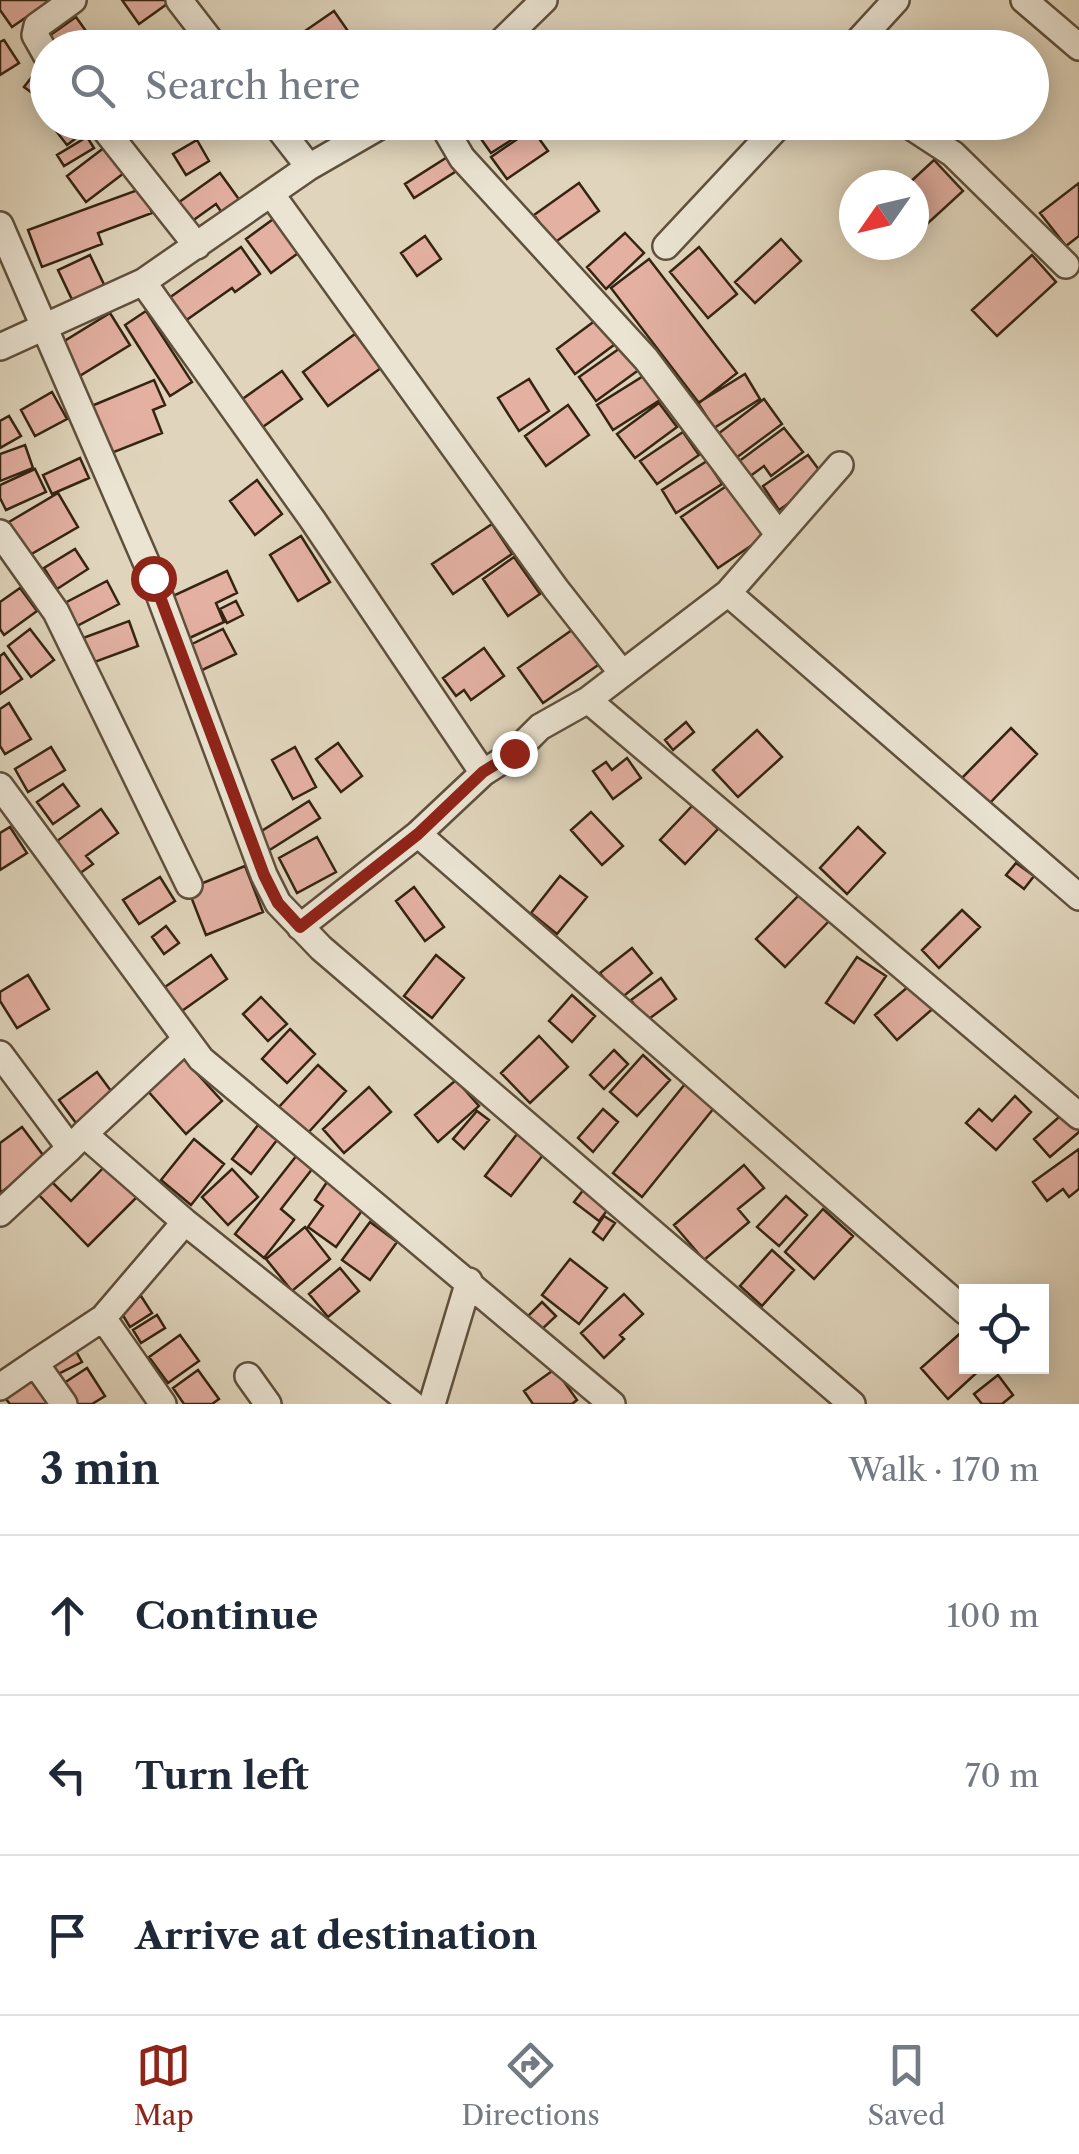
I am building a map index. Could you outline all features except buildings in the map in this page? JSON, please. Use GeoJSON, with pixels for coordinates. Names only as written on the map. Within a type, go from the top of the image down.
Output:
{"type":"FeatureCollection","features":[{"type":"Feature","properties":{"kind":"street"},"geometry":{"type":"LineString","coordinates":[[36,30],[73,0]]}},
{"type":"Feature","properties":{"kind":"street"},"geometry":{"type":"LineString","coordinates":[[179,0],[202,30]]}},
{"type":"Feature","properties":{"kind":"street"},"geometry":{"type":"LineString","coordinates":[[868,30],[896,0]]}},
{"type":"Feature","properties":{"kind":"street"},"geometry":{"type":"LineString","coordinates":[[1024,0],[1079,47]]}},
{"type":"Feature","properties":{"kind":"street"},"geometry":{"type":"LineString","coordinates":[[512,30],[542,1]]}},
{"type":"Feature","properties":{"kind":"street"},"geometry":{"type":"LineString","coordinates":[[113,140],[198,246]]}},
{"type":"Feature","properties":{"kind":"street"},"geometry":{"type":"LineString","coordinates":[[288,140],[309,167]]}},
{"type":"Feature","properties":{"kind":"street"},"geometry":{"type":"LineString","coordinates":[[0,348],[143,282],[309,167],[356,140]]}},
{"type":"Feature","properties":{"kind":"street"},"geometry":{"type":"LineString","coordinates":[[451,140],[485,184],[646,359],[778,535]]}},
{"type":"Feature","properties":{"kind":"street"},"geometry":{"type":"LineString","coordinates":[[666,246],[765,140]]}},
{"type":"Feature","properties":{"kind":"street"},"geometry":{"type":"LineString","coordinates":[[932,140],[953,154],[1066,265]]}},
{"type":"Feature","properties":{"kind":"street"},"geometry":{"type":"LineString","coordinates":[[272,195],[556,589],[622,673]]}},
{"type":"Feature","properties":{"kind":"street"},"geometry":{"type":"LineString","coordinates":[[0,225],[153,578],[264,875],[278,903],[300,927],[852,1404]]}},
{"type":"Feature","properties":{"kind":"street"},"geometry":{"type":"LineString","coordinates":[[143,282],[312,519],[483,772]]}},
{"type":"Feature","properties":{"kind":"street"},"geometry":{"type":"LineString","coordinates":[[300,927],[418,834],[483,772],[514,753],[540,727],[588,700],[728,593],[840,465]]}},
{"type":"Feature","properties":{"kind":"street"},"geometry":{"type":"LineString","coordinates":[[1,538],[56,612],[189,884]]}},
{"type":"Feature","properties":{"kind":"street"},"geometry":{"type":"LineString","coordinates":[[728,593],[1079,897]]}},
{"type":"Feature","properties":{"kind":"street"},"geometry":{"type":"LineString","coordinates":[[588,700],[1079,1116]]}},
{"type":"Feature","properties":{"kind":"street"},"geometry":{"type":"LineString","coordinates":[[0,786],[201,1059],[612,1404]]}},
{"type":"Feature","properties":{"kind":"street"},"geometry":{"type":"LineString","coordinates":[[418,834],[959,1306]]}},
{"type":"Feature","properties":{"kind":"street"},"geometry":{"type":"LineString","coordinates":[[0,1214],[186,1039]]}},
{"type":"Feature","properties":{"kind":"street"},"geometry":{"type":"LineString","coordinates":[[0,1054],[77,1141],[412,1404]]}},
{"type":"Feature","properties":{"kind":"street"},"geometry":{"type":"LineString","coordinates":[[0,1387],[104,1318],[185,1222]]}},
{"type":"Feature","properties":{"kind":"street"},"geometry":{"type":"LineString","coordinates":[[432,1404],[469,1281]]}},
{"type":"Feature","properties":{"kind":"street"},"geometry":{"type":"LineString","coordinates":[[104,1318],[164,1404]]}},
{"type":"Feature","properties":{"kind":"street"},"geometry":{"type":"LineString","coordinates":[[35,1362],[64,1404]]}},
{"type":"Feature","properties":{"kind":"street"},"geometry":{"type":"LineString","coordinates":[[248,1376],[268,1404]]}},
{"type":"Feature","properties":{"kind":"route"},"geometry":{"type":"LineString","coordinates":[[153,578],[264,875],[278,903],[300,927],[418,834],[483,772],[514,753]]}}]}
